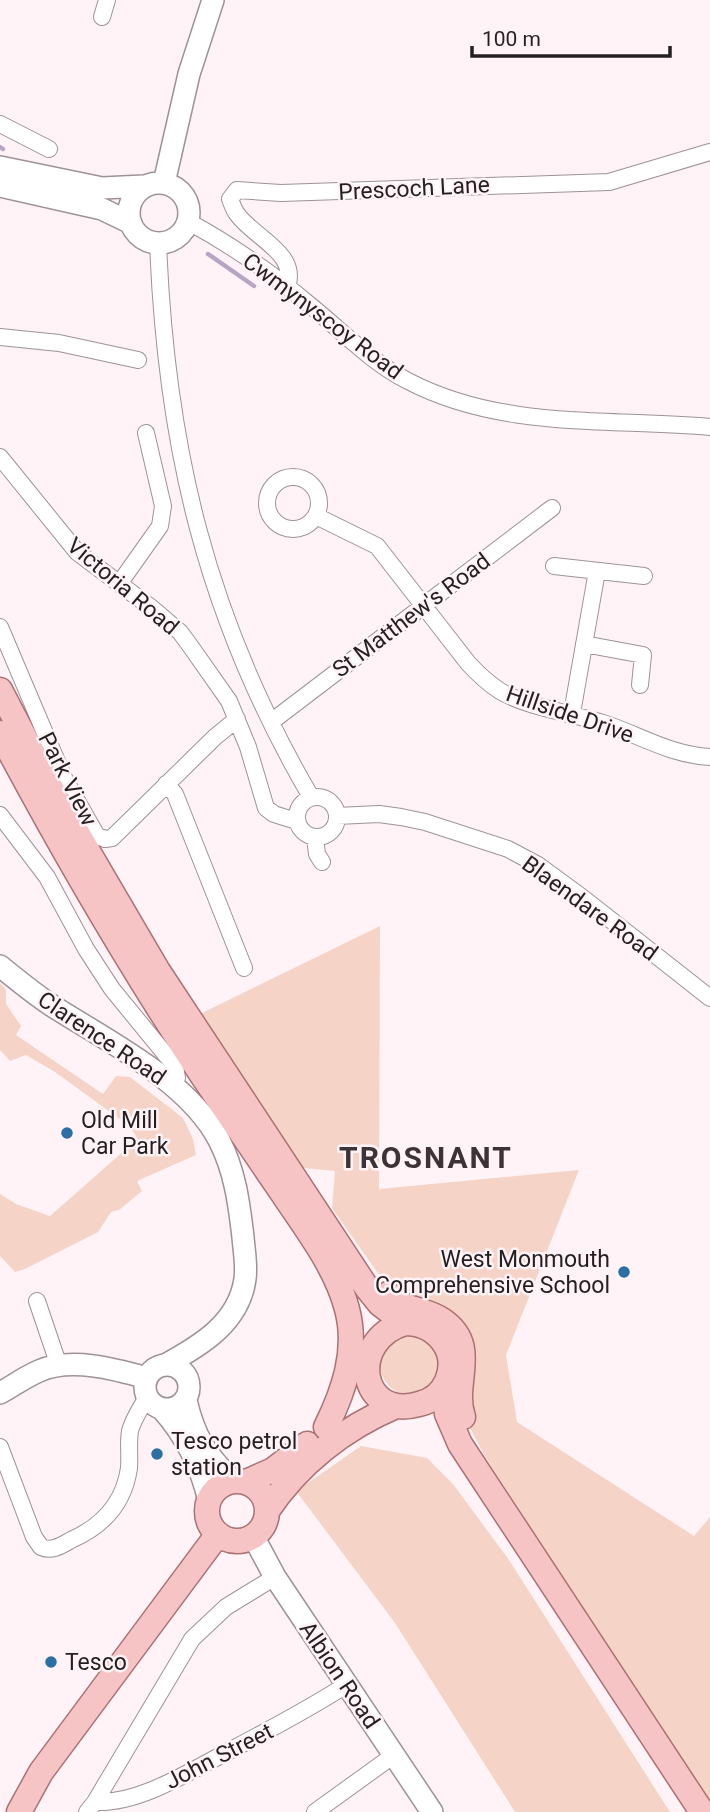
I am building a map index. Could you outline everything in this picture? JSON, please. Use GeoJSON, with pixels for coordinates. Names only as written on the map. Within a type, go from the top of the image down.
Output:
{"type":"FeatureCollection","features":[{"type":"Feature","properties":{"kind":"main road"},"geometry":{"type":"LineString","coordinates":[[2,692],[52,790],[158,971],[323,1235],[336,1265],[356,1299],[362,1318],[366,1368],[374,1392],[380,1398],[427,1419],[460,1444]]}},
{"type":"Feature","properties":{"kind":"main road"},"geometry":{"type":"LineString","coordinates":[[0,733],[85,885],[169,1024],[323,1235],[340,1249],[373,1296],[405,1323],[425,1326],[436,1333],[445,1343],[451,1363],[444,1388],[435,1397],[425,1402],[399,1407],[362,1422],[328,1446],[296,1474],[267,1511],[263,1525],[253,1536],[235,1540],[218,1534],[208,1519],[209,1501],[218,1488],[280,1465],[326,1427],[350,1403],[366,1368],[369,1352],[383,1334],[405,1323]]}},
{"type":"Feature","properties":{"kind":"main road"},"geometry":{"type":"LineString","coordinates":[[0,758],[27,784]]}},
{"type":"Feature","properties":{"kind":"main road"},"geometry":{"type":"LineString","coordinates":[[323,1235],[347,1311],[351,1336],[344,1384],[326,1427]]}},
{"type":"Feature","properties":{"kind":"main road"},"geometry":{"type":"LineString","coordinates":[[323,1235],[346,1243],[392,1298],[403,1306],[440,1318],[457,1336],[464,1361],[459,1394],[462,1413],[485,1465],[489,1489]]}},
{"type":"Feature","properties":{"kind":"main road"},"geometry":{"type":"LineString","coordinates":[[444,1388],[445,1406],[460,1444],[702,1812]]}},
{"type":"Feature","properties":{"kind":"main road"},"geometry":{"type":"LineString","coordinates":[[239,1482],[261,1493],[267,1511]]}},
{"type":"Feature","properties":{"kind":"main road"},"geometry":{"type":"LineString","coordinates":[[19,1812],[41,1772],[218,1534]]}},
{"type":"Feature","properties":{"kind":"street"},"geometry":{"type":"LineString","coordinates":[[102,18],[107,0]]}},
{"type":"Feature","properties":{"kind":"street"},"geometry":{"type":"LineString","coordinates":[[0,167],[102,188],[131,189],[154,185],[176,187],[188,203],[189,222],[180,236],[172,241],[158,243],[140,237],[129,215],[132,198],[154,185],[213,0]]}},
{"type":"Feature","properties":{"kind":"street"},"geometry":{"type":"LineString","coordinates":[[0,124],[30,145],[49,149]]}},
{"type":"Feature","properties":{"kind":"street","name":"Prescoch Lane"},"geometry":{"type":"LineString","coordinates":[[287,287],[291,276],[287,261],[236,214],[230,199],[237,190],[293,192],[609,182],[710,152]]}},
{"type":"Feature","properties":{"kind":"street"},"geometry":{"type":"LineString","coordinates":[[0,186],[102,209],[131,223]]}},
{"type":"Feature","properties":{"kind":"street","name":"Cwmynyscoy Road"},"geometry":{"type":"LineString","coordinates":[[189,222],[226,242],[287,287],[381,365],[409,382],[470,405],[513,416],[710,427]]}},
{"type":"Feature","properties":{"kind":"street"},"geometry":{"type":"LineString","coordinates":[[158,243],[165,352],[177,442],[196,526],[214,588],[239,655],[311,797]]}},
{"type":"Feature","properties":{"kind":"street"},"geometry":{"type":"LineString","coordinates":[[0,337],[60,343],[138,360]]}},
{"type":"Feature","properties":{"kind":"street"},"geometry":{"type":"LineString","coordinates":[[119,584],[160,526],[162,516],[163,506],[146,433]]}},
{"type":"Feature","properties":{"kind":"street","name":"Victoria Road"},"geometry":{"type":"LineString","coordinates":[[0,457],[67,541],[180,632],[218,685],[237,719],[266,808],[274,814],[296,821]]}},
{"type":"Feature","properties":{"kind":"street","name":"St Matthew's Road"},"geometry":{"type":"LineString","coordinates":[[271,722],[552,508]]}},
{"type":"Feature","properties":{"kind":"street","name":"Hillside Drive"},"geometry":{"type":"LineString","coordinates":[[316,516],[375,543],[482,678],[502,692],[523,701],[607,724],[665,749],[691,756],[710,757]]}},
{"type":"Feature","properties":{"kind":"street"},"geometry":{"type":"LineString","coordinates":[[554,566],[644,576]]}},
{"type":"Feature","properties":{"kind":"street"},"geometry":{"type":"LineString","coordinates":[[572,713],[597,571]]}},
{"type":"Feature","properties":{"kind":"street","name":"Park View"},"geometry":{"type":"LineString","coordinates":[[0,627],[64,778],[97,836],[104,839],[112,838],[230,722],[237,719]]}},
{"type":"Feature","properties":{"kind":"street"},"geometry":{"type":"LineString","coordinates":[[584,644],[643,655],[640,685]]}},
{"type":"Feature","properties":{"kind":"street"},"geometry":{"type":"LineString","coordinates":[[166,784],[175,794],[244,968]]}},
{"type":"Feature","properties":{"kind":"street"},"geometry":{"type":"LineString","coordinates":[[311,797],[329,800],[335,807],[337,816],[333,830],[322,837],[315,838],[303,832],[296,821],[299,806],[311,797]]}},
{"type":"Feature","properties":{"kind":"street","name":"Blaendare Road"},"geometry":{"type":"LineString","coordinates":[[337,816],[379,814],[401,817],[508,849],[538,865],[574,891],[710,998]]}},
{"type":"Feature","properties":{"kind":"street"},"geometry":{"type":"LineString","coordinates":[[0,815],[47,877],[112,989],[175,1066],[177,1078],[172,1086]]}},
{"type":"Feature","properties":{"kind":"street"},"geometry":{"type":"LineString","coordinates":[[315,838],[317,854],[322,862]]}},
{"type":"Feature","properties":{"kind":"street","name":"Clarence Road"},"geometry":{"type":"LineString","coordinates":[[0,965],[47,1003],[112,1042],[172,1086],[210,1125],[226,1155],[238,1192],[246,1263],[243,1292],[223,1325],[204,1343],[165,1365]]}},
{"type":"Feature","properties":{"kind":"street"},"geometry":{"type":"LineString","coordinates":[[37,1301],[59,1366]]}},
{"type":"Feature","properties":{"kind":"street","name":"Clarence Road"},"geometry":{"type":"LineString","coordinates":[[187,1390],[204,1343]]}},
{"type":"Feature","properties":{"kind":"street"},"geometry":{"type":"LineString","coordinates":[[0,1447],[34,1537],[41,1547],[53,1549],[76,1538],[108,1516],[124,1491],[129,1467],[132,1424],[151,1396],[154,1369],[165,1365],[179,1368],[187,1390],[193,1430],[199,1442],[218,1466],[239,1482]]}},
{"type":"Feature","properties":{"kind":"street"},"geometry":{"type":"LineString","coordinates":[[0,1393],[40,1371],[59,1366],[106,1369],[175,1408],[187,1390]]}},
{"type":"Feature","properties":{"kind":"street"},"geometry":{"type":"LineString","coordinates":[[151,1396],[182,1435],[197,1460],[209,1501]]}},
{"type":"Feature","properties":{"kind":"street","name":"Albion Road"},"geometry":{"type":"LineString","coordinates":[[253,1536],[275,1577],[432,1812]]}},
{"type":"Feature","properties":{"kind":"street"},"geometry":{"type":"LineString","coordinates":[[91,1807],[192,1639],[226,1607],[275,1577]]}},
{"type":"Feature","properties":{"kind":"street","name":"John Street"},"geometry":{"type":"LineString","coordinates":[[91,1807],[142,1794],[309,1709],[346,1685]]}},
{"type":"Feature","properties":{"kind":"street"},"geometry":{"type":"LineString","coordinates":[[315,1812],[394,1755]]}},
{"type":"Feature","properties":{"kind":"shaded area"},"geometry":{"type":"Polygon","coordinates":[[[380,926],[379,1189],[579,1170],[506,1355],[517,1422],[694,1536],[710,1517],[710,1807],[486,1458],[462,1413],[460,1385],[394,1290],[377,1272],[332,1208],[335,1171],[303,1168],[200,1014],[380,926]]]}},
{"type":"Feature","properties":{"kind":"shaded area"},"geometry":{"type":"Polygon","coordinates":[[[0,983],[6,990],[6,1004],[21,1026],[16,1035],[103,1094],[116,1076],[130,1077],[183,1118],[193,1139],[196,1155],[137,1181],[142,1191],[119,1210],[111,1212],[98,1232],[15,1272],[0,1256],[0,1194],[16,1204],[50,1216],[135,1141],[136,1136],[128,1125],[55,1072],[26,1055],[10,1061],[0,1050],[0,983]]]}},
{"type":"Feature","properties":{"kind":"shaded area"},"geometry":{"type":"Polygon","coordinates":[[[399,1335],[429,1338],[443,1364],[429,1390],[411,1395],[401,1394],[384,1379],[379,1364],[380,1357],[386,1346],[399,1335]]]}},
{"type":"Feature","properties":{"kind":"shaded area"},"geometry":{"type":"Polygon","coordinates":[[[361,1446],[427,1458],[453,1484],[509,1560],[670,1812],[515,1812],[395,1623],[296,1491],[361,1446]]]}},
{"type":"Feature","properties":{"kind":"waterway"},"geometry":{"type":"LineString","coordinates":[[208,254],[254,286]]}},
{"type":"Feature","properties":{"kind":"place","name":"Old Mill Car Park"},"geometry":{"type":"Point","coordinates":[67,1133]}},
{"type":"Feature","properties":{"kind":"place","name":"West Monmouth Comprehensive School"},"geometry":{"type":"Point","coordinates":[624,1272]}},
{"type":"Feature","properties":{"kind":"place","name":"Tesco petrol station"},"geometry":{"type":"Point","coordinates":[157,1454]}},
{"type":"Feature","properties":{"kind":"place","name":"Tesco"},"geometry":{"type":"Point","coordinates":[51,1662]}},
{"type":"Feature","properties":{"kind":"district","name":"TROSNANT"},"geometry":{"type":"Point","coordinates":[426,1158]}}]}
